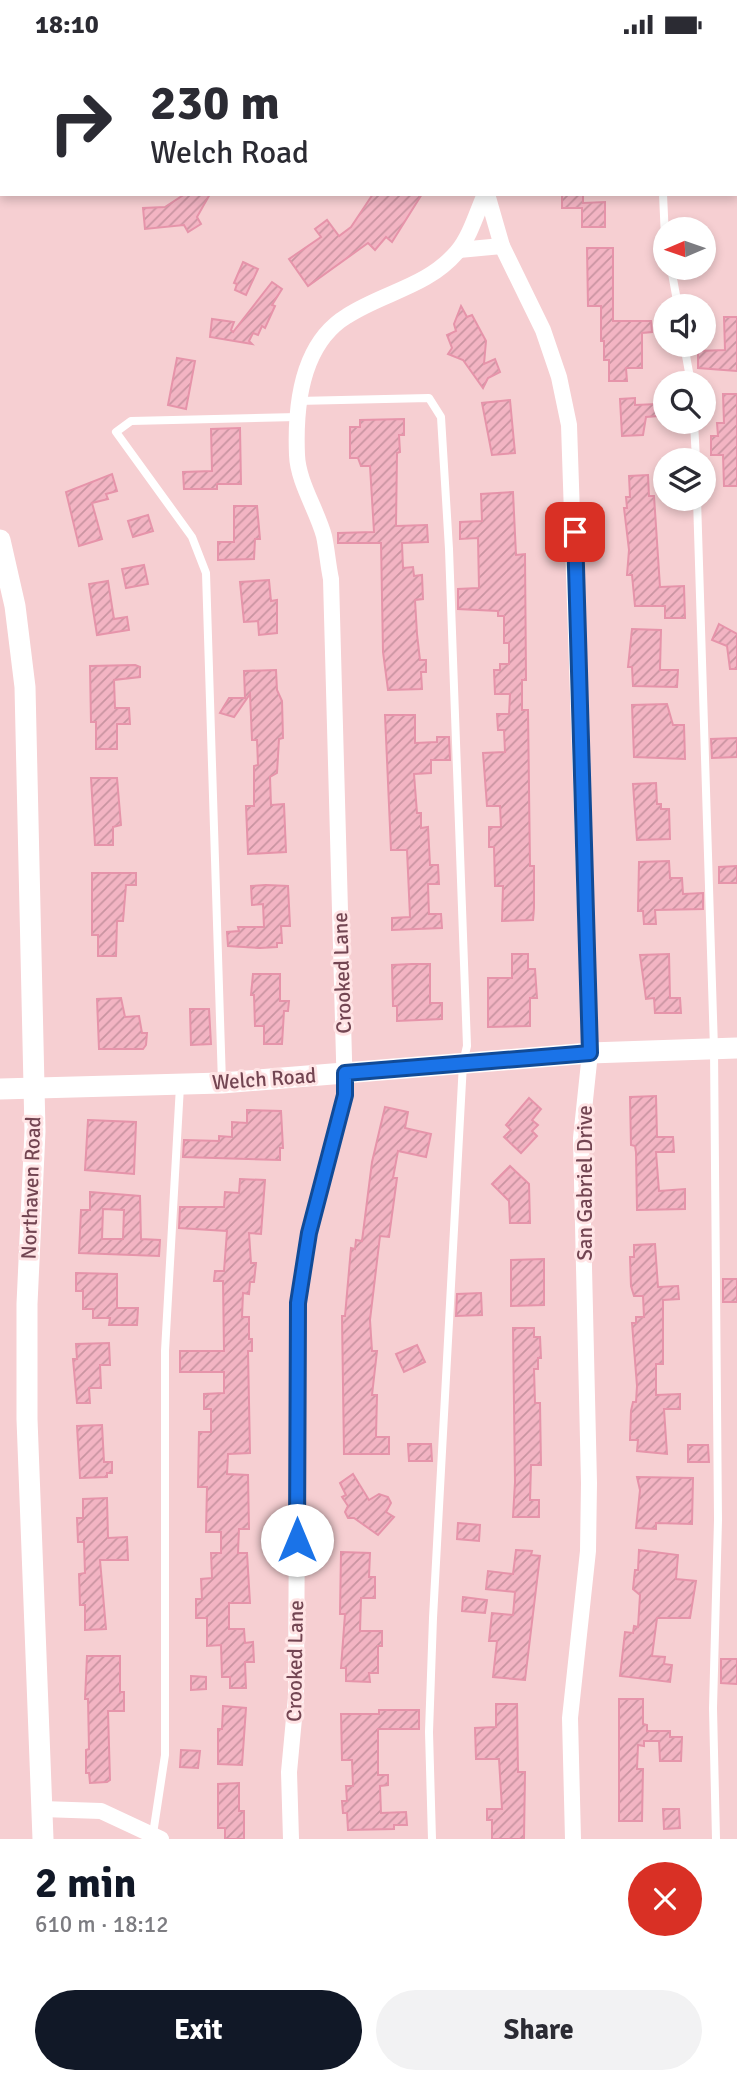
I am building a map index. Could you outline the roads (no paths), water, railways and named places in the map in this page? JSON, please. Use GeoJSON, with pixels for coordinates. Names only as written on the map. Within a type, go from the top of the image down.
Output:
{"type":"FeatureCollection","features":[{"type":"Feature","properties":{"kind":"street","name":"Crooked Lane"},"geometry":{"type":"LineString","coordinates":[[291,1839],[289,1772],[296,1697],[298,1303],[309,1233],[345,1095],[331,579],[324,536],[297,459],[297,409],[302,380],[316,350],[345,316],[424,281],[459,250],[485,196]]}},
{"type":"Feature","properties":{"kind":"street","name":"San Gabriel Drive"},"geometry":{"type":"LineString","coordinates":[[487,196],[502,246],[543,330],[559,377],[569,425],[590,1053],[581,1139],[588,1538],[570,1719],[573,1839]]}},
{"type":"Feature","properties":{"kind":"street"},"geometry":{"type":"LineString","coordinates":[[459,250],[502,246]]}},
{"type":"Feature","properties":{"kind":"street","name":"Northaven Road"},"geometry":{"type":"LineString","coordinates":[[0,540],[15,606],[25,687],[34,1087],[27,1304],[27,1419],[43,1839]]}},
{"type":"Feature","properties":{"kind":"street","name":"Welch Road"},"geometry":{"type":"LineString","coordinates":[[0,1089],[222,1083],[590,1053],[737,1048]]}},
{"type":"Feature","properties":{"kind":"street"},"geometry":{"type":"LineString","coordinates":[[42,1809],[101,1811],[157,1837]]}},
{"type":"Feature","properties":{"kind":"lane"},"geometry":{"type":"LineString","coordinates":[[663,196],[664,217]]}},
{"type":"Feature","properties":{"kind":"lane"},"geometry":{"type":"LineString","coordinates":[[222,1083],[206,573],[192,537],[116,432],[131,421],[429,398],[440,418],[449,549],[467,1047],[463,1063],[450,1354],[433,1618],[429,1732],[432,1839]]}},
{"type":"Feature","properties":{"kind":"lane"},"geometry":{"type":"LineString","coordinates":[[697,511],[714,1049],[718,1520],[713,1708],[716,1839]]}},
{"type":"Feature","properties":{"kind":"lane"},"geometry":{"type":"LineString","coordinates":[[157,1837],[165,1755],[165,1350],[180,1084]]}}]}
